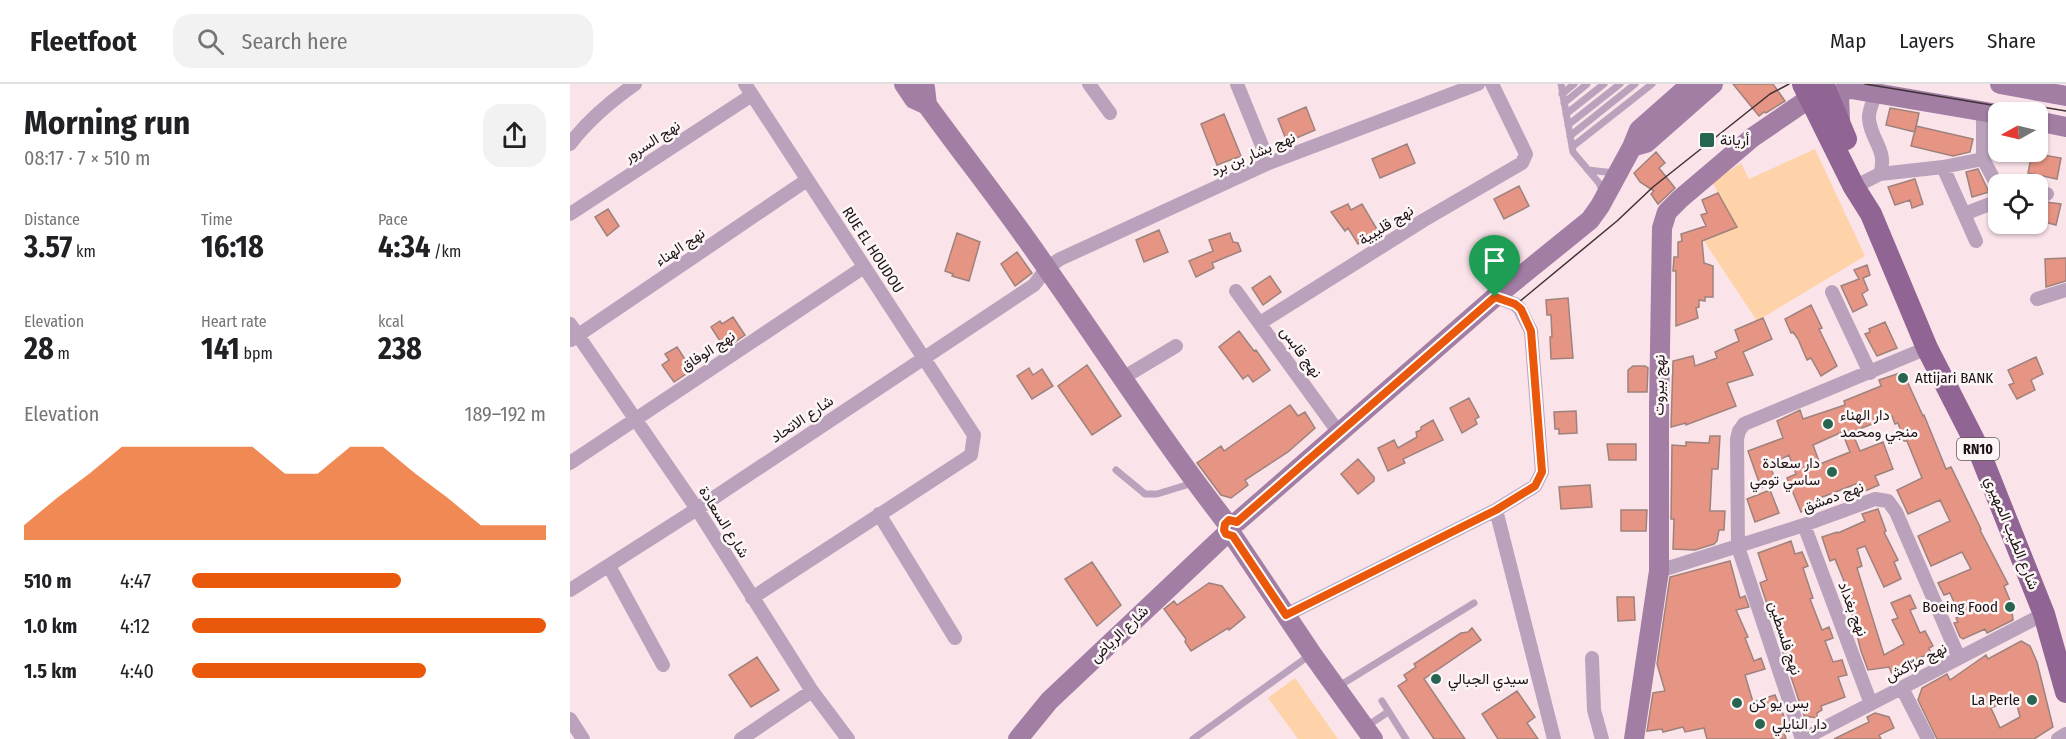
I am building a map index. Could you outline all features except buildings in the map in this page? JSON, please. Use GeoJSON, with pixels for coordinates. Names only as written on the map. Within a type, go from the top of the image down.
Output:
{"type":"FeatureCollection","features":[{"type":"Feature","properties":{"kind":"main road","name":"شارع الطيب المهيري"},"geometry":{"type":"LineString","coordinates":[[1812,89],[1840,126],[1866,181],[1871,214],[1927,348],[1977,446],[2044,614],[2066,692]]}},
{"type":"Feature","properties":{"kind":"main road","name":"شارع الطيب المهيري"},"geometry":{"type":"LineString","coordinates":[[1812,89],[1866,181]]}},
{"type":"Feature","properties":{"kind":"street"},"geometry":{"type":"LineString","coordinates":[[570,144],[578,132],[609,103],[635,84]]}},
{"type":"Feature","properties":{"kind":"street"},"geometry":{"type":"LineString","coordinates":[[904,84],[914,99],[927,105],[1047,268],[1121,379],[1231,528],[1312,654],[1369,733]]}},
{"type":"Feature","properties":{"kind":"street"},"geometry":{"type":"LineString","coordinates":[[921,84],[925,88],[927,105]]}},
{"type":"Feature","properties":{"kind":"street"},"geometry":{"type":"LineString","coordinates":[[1089,84],[1110,113]]}},
{"type":"Feature","properties":{"kind":"street"},"geometry":{"type":"LineString","coordinates":[[1237,84],[1269,163]]}},
{"type":"Feature","properties":{"kind":"street","name":"نهج بشار بن برد"},"geometry":{"type":"LineString","coordinates":[[1047,268],[1060,259],[1269,163],[1478,84]]}},
{"type":"Feature","properties":{"kind":"street","name":"نهج قليبية"},"geometry":{"type":"LineString","coordinates":[[1260,323],[1424,220],[1518,166],[1525,159],[1526,153],[1492,84]]}},
{"type":"Feature","properties":{"kind":"street","name":"شارع الرياض"},"geometry":{"type":"LineString","coordinates":[[1018,739],[1048,701],[1231,528],[1495,297],[1590,220],[1605,197],[1639,130],[1691,84]]}},
{"type":"Feature","properties":{"kind":"street"},"geometry":{"type":"LineString","coordinates":[[1632,147],[1646,143],[1713,84]]}},
{"type":"Feature","properties":{"kind":"street"},"geometry":{"type":"LineString","coordinates":[[2000,84],[2066,96]]}},
{"type":"Feature","properties":{"kind":"street"},"geometry":{"type":"LineString","coordinates":[[1840,126],[1841,93],[1851,88],[1988,113]]}},
{"type":"Feature","properties":{"kind":"street","name":"نهج بيروت"},"geometry":{"type":"LineString","coordinates":[[1634,739],[1659,571],[1662,228],[1667,212],[1680,199],[1812,89]]}},
{"type":"Feature","properties":{"kind":"street","name":"RUE EL HOUDOU"},"geometry":{"type":"LineString","coordinates":[[748,90],[974,435],[971,455],[879,514]]}},
{"type":"Feature","properties":{"kind":"street","name":"نهج السرور"},"geometry":{"type":"LineString","coordinates":[[570,214],[748,90]]}},
{"type":"Feature","properties":{"kind":"street"},"geometry":{"type":"LineString","coordinates":[[1866,181],[1884,164],[1869,118],[1876,92]]}},
{"type":"Feature","properties":{"kind":"street"},"geometry":{"type":"LineString","coordinates":[[2048,123],[2066,127]]}},
{"type":"Feature","properties":{"kind":"street"},"geometry":{"type":"LineString","coordinates":[[1988,126],[1983,159],[1991,174]]}},
{"type":"Feature","properties":{"kind":"street"},"geometry":{"type":"LineString","coordinates":[[1866,181],[1983,159]]}},
{"type":"Feature","properties":{"kind":"street"},"geometry":{"type":"LineString","coordinates":[[1943,167],[1976,241]]}},
{"type":"Feature","properties":{"kind":"street","name":"نهج الهناء"},"geometry":{"type":"LineString","coordinates":[[573,334],[807,180]]}},
{"type":"Feature","properties":{"kind":"street"},"geometry":{"type":"LineString","coordinates":[[1964,214],[1988,205]]}},
{"type":"Feature","properties":{"kind":"street","name":"نهج الوفاق"},"geometry":{"type":"LineString","coordinates":[[570,463],[864,267]]}},
{"type":"Feature","properties":{"kind":"street","name":"شارع الاتحاد"},"geometry":{"type":"LineString","coordinates":[[570,590],[697,509],[1034,285],[1047,268]]}},
{"type":"Feature","properties":{"kind":"street"},"geometry":{"type":"LineString","coordinates":[[2037,299],[2066,290]]}},
{"type":"Feature","properties":{"kind":"street","name":"نهج قابس"},"geometry":{"type":"LineString","coordinates":[[1236,291],[1340,433]]}},
{"type":"Feature","properties":{"kind":"street"},"geometry":{"type":"LineString","coordinates":[[1832,291],[1870,373]]}},
{"type":"Feature","properties":{"kind":"street"},"geometry":{"type":"LineString","coordinates":[[1286,615],[1496,510],[1535,486],[1542,472],[1531,331],[1521,309],[1515,304],[1495,297]]}},
{"type":"Feature","properties":{"kind":"street","name":"شارع السعادة"},"geometry":{"type":"LineString","coordinates":[[573,334],[636,418],[697,509],[812,691],[848,739]]}},
{"type":"Feature","properties":{"kind":"street"},"geometry":{"type":"LineString","coordinates":[[1121,379],[1176,346]]}},
{"type":"Feature","properties":{"kind":"street","name":"نهج فلسطين"},"geometry":{"type":"LineString","coordinates":[[1802,739],[1738,547],[1737,439],[1739,431],[1744,424],[1927,348]]}},
{"type":"Feature","properties":{"kind":"street","name":"نهج دمشق"},"geometry":{"type":"LineString","coordinates":[[1659,571],[1738,547],[1875,499],[1888,501],[1896,512],[1959,658]]}},
{"type":"Feature","properties":{"kind":"street"},"geometry":{"type":"LineString","coordinates":[[1496,510],[1554,739]]}},
{"type":"Feature","properties":{"kind":"street"},"geometry":{"type":"LineString","coordinates":[[753,598],[879,514],[955,638]]}},
{"type":"Feature","properties":{"kind":"street","name":"نهج بغداد"},"geometry":{"type":"LineString","coordinates":[[1804,525],[1871,704]]}},
{"type":"Feature","properties":{"kind":"street"},"geometry":{"type":"LineString","coordinates":[[609,566],[663,665]]}},
{"type":"Feature","properties":{"kind":"street","name":"نهج مرّاكش"},"geometry":{"type":"LineString","coordinates":[[1802,739],[2044,614]]}},
{"type":"Feature","properties":{"kind":"street"},"geometry":{"type":"LineString","coordinates":[[1592,658],[1594,710],[1602,739]]}},
{"type":"Feature","properties":{"kind":"street"},"geometry":{"type":"LineString","coordinates":[[1902,688],[1928,739]]}},
{"type":"Feature","properties":{"kind":"street"},"geometry":{"type":"LineString","coordinates":[[741,739],[812,691]]}},
{"type":"Feature","properties":{"kind":"street"},"geometry":{"type":"LineString","coordinates":[[570,719],[584,739]]}},
{"type":"Feature","properties":{"kind":"street"},"geometry":{"type":"LineString","coordinates":[[2058,739],[2066,734]]}},
{"type":"Feature","properties":{"kind":"lane"},"geometry":{"type":"LineString","coordinates":[[1561,84],[1573,152],[1599,183],[1605,197]]}},
{"type":"Feature","properties":{"kind":"lane"},"geometry":{"type":"LineString","coordinates":[[1562,94],[1574,84]]}},
{"type":"Feature","properties":{"kind":"lane"},"geometry":{"type":"LineString","coordinates":[[1564,103],[1587,84]]}},
{"type":"Feature","properties":{"kind":"lane"},"geometry":{"type":"LineString","coordinates":[[1566,114],[1604,84]]}},
{"type":"Feature","properties":{"kind":"lane"},"geometry":{"type":"LineString","coordinates":[[1568,125],[1620,84]]}},
{"type":"Feature","properties":{"kind":"lane"},"geometry":{"type":"LineString","coordinates":[[1570,135],[1635,84]]}},
{"type":"Feature","properties":{"kind":"lane"},"geometry":{"type":"LineString","coordinates":[[1572,147],[1652,84]]}},
{"type":"Feature","properties":{"kind":"lane"},"geometry":{"type":"LineString","coordinates":[[1588,170],[1618,173]]}},
{"type":"Feature","properties":{"kind":"lane"},"geometry":{"type":"LineString","coordinates":[[1116,470],[1145,494],[1157,494],[1196,483]]}},
{"type":"Feature","properties":{"kind":"lane"},"geometry":{"type":"LineString","coordinates":[[1337,687],[1474,603]]}},
{"type":"Feature","properties":{"kind":"lane"},"geometry":{"type":"LineString","coordinates":[[1193,739],[1312,654]]}},
{"type":"Feature","properties":{"kind":"lane"},"geometry":{"type":"LineString","coordinates":[[1382,701],[1406,739]]}},
{"type":"Feature","properties":{"kind":"lane"},"geometry":{"type":"LineString","coordinates":[[1369,733],[1388,712]]}},
{"type":"Feature","properties":{"kind":"shaded area"},"geometry":{"type":"Polygon","coordinates":[[[1815,149],[1865,256],[1757,321],[1704,241],[1737,227],[1712,182],[1741,163],[1749,179],[1815,149]]]}},
{"type":"Feature","properties":{"kind":"shaded area"},"geometry":{"type":"Polygon","coordinates":[[[1295,678],[1338,739],[1298,739],[1268,698],[1295,678]]]}},
{"type":"Feature","properties":{"kind":"tram line"},"geometry":{"type":"LineString","coordinates":[[1519,302],[1617,221],[1653,187],[1770,94],[1789,84]]}},
{"type":"Feature","properties":{"kind":"tram line"},"geometry":{"type":"LineString","coordinates":[[1865,84],[1988,104]]}},
{"type":"Feature","properties":{"kind":"tram line"},"geometry":{"type":"LineString","coordinates":[[2048,108],[2066,111]]}},
{"type":"Feature","properties":{"kind":"place","name":"أريانة"},"geometry":{"type":"Point","coordinates":[1707,140]}},
{"type":"Feature","properties":{"kind":"place","name":"Attijari BANK"},"geometry":{"type":"Point","coordinates":[1903,378]}},
{"type":"Feature","properties":{"kind":"place","name":"دار الهناء منجي ومحمد"},"geometry":{"type":"Point","coordinates":[1828,424]}},
{"type":"Feature","properties":{"kind":"place","name":"دار سعادة ساسي تومي"},"geometry":{"type":"Point","coordinates":[1832,472]}},
{"type":"Feature","properties":{"kind":"place","name":"Boeing Food"},"geometry":{"type":"Point","coordinates":[2010,607]}},
{"type":"Feature","properties":{"kind":"place","name":"سيدي الجبالي"},"geometry":{"type":"Point","coordinates":[1436,679]}},
{"type":"Feature","properties":{"kind":"place","name":"La Perle"},"geometry":{"type":"Point","coordinates":[2032,700]}},
{"type":"Feature","properties":{"kind":"place","name":"يس يو كن"},"geometry":{"type":"Point","coordinates":[1737,703]}},
{"type":"Feature","properties":{"kind":"place","name":"دار النايلي"},"geometry":{"type":"Point","coordinates":[1760,724]}},
{"type":"Feature","properties":{"kind":"route"},"geometry":{"type":"LineString","coordinates":[[1495,297],[1515,304],[1521,309],[1531,331],[1542,472],[1539,480],[1530,490],[1496,510],[1286,615],[1233,536],[1226,534],[1224,528],[1226,522],[1229,520],[1237,522],[1495,297]]}}]}
